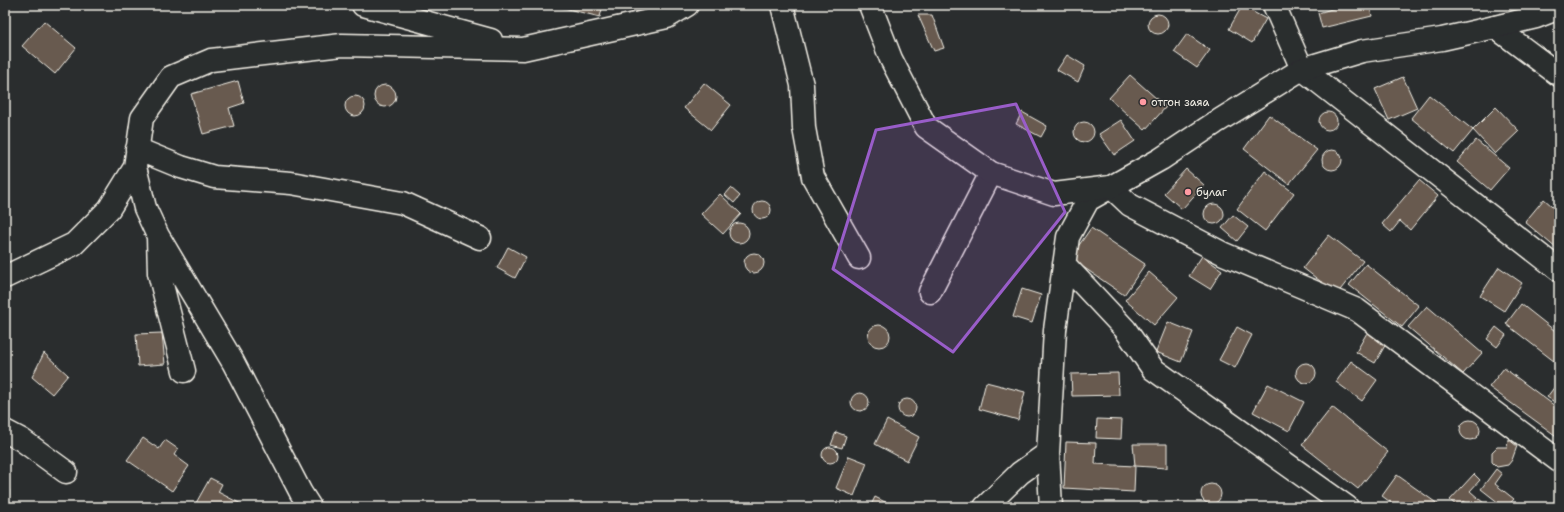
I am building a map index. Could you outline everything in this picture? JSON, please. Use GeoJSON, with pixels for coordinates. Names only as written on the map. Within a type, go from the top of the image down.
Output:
{"type":"FeatureCollection","features":[{"type":"Feature","properties":{"kind":"street"},"geometry":{"type":"LineString","coordinates":[[363,5],[523,49]]}},
{"type":"Feature","properties":{"kind":"street"},"geometry":{"type":"LineString","coordinates":[[310,507],[301,493],[233,362],[158,236],[145,208],[136,158],[142,118],[171,76],[211,60],[342,46],[523,49],[667,17],[687,5]]}},
{"type":"Feature","properties":{"kind":"street"},"geometry":{"type":"LineString","coordinates":[[782,5],[802,85],[804,128],[813,177],[859,258]]}},
{"type":"Feature","properties":{"kind":"street"},"geometry":{"type":"LineString","coordinates":[[870,5],[891,58],[926,127],[990,173],[1054,194],[1111,187]]}},
{"type":"Feature","properties":{"kind":"street"},"geometry":{"type":"LineString","coordinates":[[1274,5],[1302,69],[1559,270]]}},
{"type":"Feature","properties":{"kind":"street"},"geometry":{"type":"LineString","coordinates":[[1051,507],[1048,453],[1055,330],[1068,236],[1088,200],[1161,159],[1215,123],[1302,69],[1362,51],[1442,39],[1495,27],[1536,17],[1559,8]]}},
{"type":"Feature","properties":{"kind":"street"},"geometry":{"type":"LineString","coordinates":[[1495,27],[1559,76]]}},
{"type":"Feature","properties":{"kind":"street"},"geometry":{"type":"LineString","coordinates":[[136,158],[181,167],[214,177],[291,184],[403,203],[480,238]]}},
{"type":"Feature","properties":{"kind":"street"},"geometry":{"type":"LineString","coordinates":[[5,277],[74,244],[109,209],[136,158]]}},
{"type":"Feature","properties":{"kind":"street"},"geometry":{"type":"LineString","coordinates":[[930,292],[990,173]]}},
{"type":"Feature","properties":{"kind":"street"},"geometry":{"type":"LineString","coordinates":[[1111,187],[1130,205],[1224,254],[1357,310],[1559,461]]}},
{"type":"Feature","properties":{"kind":"street"},"geometry":{"type":"LineString","coordinates":[[158,236],[159,273],[184,371]]}},
{"type":"Feature","properties":{"kind":"street"},"geometry":{"type":"LineString","coordinates":[[1064,264],[1125,328],[1153,369],[1347,507]]}},
{"type":"Feature","properties":{"kind":"street"},"geometry":{"type":"LineString","coordinates":[[5,431],[22,440],[66,472]]}},
{"type":"Feature","properties":{"kind":"street"},"geometry":{"type":"LineString","coordinates":[[985,507],[1020,473],[1048,453]]}},
{"type":"Feature","properties":{"kind":"highlighted area"},"geometry":{"type":"Polygon","coordinates":[[[1016,104],[1065,212],[953,352],[833,269],[876,130],[1016,104]]]}},
{"type":"Feature","properties":{"kind":"building"},"geometry":{"type":"Polygon","coordinates":[[[145,5],[158,5],[151,9],[145,5]]]}},
{"type":"Feature","properties":{"kind":"building"},"geometry":{"type":"Polygon","coordinates":[[[552,5],[603,5],[600,17],[552,5]]]}},
{"type":"Feature","properties":{"kind":"building"},"geometry":{"type":"Polygon","coordinates":[[[1334,5],[1369,5],[1372,16],[1322,28],[1318,13],[1335,8],[1334,5]]]}},
{"type":"Feature","properties":{"kind":"building"},"geometry":{"type":"Polygon","coordinates":[[[1242,6],[1266,19],[1252,43],[1229,29],[1242,6]]]}},
{"type":"Feature","properties":{"kind":"building"},"geometry":{"type":"Polygon","coordinates":[[[1154,14],[1162,14],[1168,20],[1168,28],[1162,34],[1154,34],[1148,28],[1148,20],[1154,14]]]}},
{"type":"Feature","properties":{"kind":"building"},"geometry":{"type":"Polygon","coordinates":[[[918,15],[932,15],[944,48],[934,51],[918,15]]]}},
{"type":"Feature","properties":{"kind":"building"},"geometry":{"type":"Polygon","coordinates":[[[44,21],[76,48],[55,74],[22,46],[44,21]]]}},
{"type":"Feature","properties":{"kind":"building"},"geometry":{"type":"Polygon","coordinates":[[[1187,34],[1210,50],[1197,68],[1174,52],[1187,34]]]}},
{"type":"Feature","properties":{"kind":"building"},"geometry":{"type":"Polygon","coordinates":[[[1067,55],[1085,66],[1078,82],[1057,70],[1067,55]]]}},
{"type":"Feature","properties":{"kind":"building"},"geometry":{"type":"Polygon","coordinates":[[[1130,75],[1166,107],[1145,130],[1109,98],[1130,75]]]}},
{"type":"Feature","properties":{"kind":"building"},"geometry":{"type":"Polygon","coordinates":[[[1403,77],[1417,108],[1389,120],[1375,89],[1403,77]]]}},
{"type":"Feature","properties":{"kind":"building"},"geometry":{"type":"Polygon","coordinates":[[[238,81],[244,103],[229,108],[234,126],[203,134],[191,94],[238,81]]]}},
{"type":"Feature","properties":{"kind":"building"},"geometry":{"type":"Polygon","coordinates":[[[704,83],[731,105],[711,130],[684,108],[704,83]]]}},
{"type":"Feature","properties":{"kind":"building"},"geometry":{"type":"Polygon","coordinates":[[[381,85],[389,85],[396,92],[396,100],[389,107],[381,107],[374,100],[374,92],[381,85]]]}},
{"type":"Feature","properties":{"kind":"building"},"geometry":{"type":"Polygon","coordinates":[[[1429,95],[1473,130],[1454,153],[1411,118],[1429,95]]]}},
{"type":"Feature","properties":{"kind":"building"},"geometry":{"type":"Polygon","coordinates":[[[351,96],[359,96],[365,102],[365,110],[359,116],[351,116],[345,110],[345,102],[351,96]]]}},
{"type":"Feature","properties":{"kind":"building"},"geometry":{"type":"Polygon","coordinates":[[[1496,107],[1519,131],[1495,154],[1473,130],[1496,107]]]}},
{"type":"Feature","properties":{"kind":"building"},"geometry":{"type":"Polygon","coordinates":[[[1022,112],[1047,126],[1041,137],[1016,124],[1022,112]]]}},
{"type":"Feature","properties":{"kind":"building"},"geometry":{"type":"Polygon","coordinates":[[[1328,112],[1334,115],[1337,121],[1334,127],[1328,130],[1322,127],[1319,121],[1322,115],[1328,112]]]}},
{"type":"Feature","properties":{"kind":"building"},"geometry":{"type":"Polygon","coordinates":[[[1269,115],[1317,150],[1289,184],[1244,149],[1269,115]]]}},
{"type":"Feature","properties":{"kind":"building"},"geometry":{"type":"Polygon","coordinates":[[[1121,120],[1135,141],[1114,155],[1099,134],[1121,120]]]}},
{"type":"Feature","properties":{"kind":"building"},"geometry":{"type":"Polygon","coordinates":[[[1080,122],[1088,122],[1094,128],[1094,136],[1088,142],[1080,142],[1074,136],[1074,128],[1080,122]]]}},
{"type":"Feature","properties":{"kind":"building"},"geometry":{"type":"Polygon","coordinates":[[[1476,140],[1509,168],[1490,190],[1457,162],[1476,140]]]}},
{"type":"Feature","properties":{"kind":"building"},"geometry":{"type":"Polygon","coordinates":[[[1328,150],[1336,150],[1342,156],[1342,164],[1336,170],[1328,170],[1322,164],[1322,156],[1328,150]]]}},
{"type":"Feature","properties":{"kind":"building"},"geometry":{"type":"Polygon","coordinates":[[[1186,169],[1204,185],[1182,209],[1164,193],[1186,169]]]}},
{"type":"Feature","properties":{"kind":"building"},"geometry":{"type":"Polygon","coordinates":[[[1265,171],[1294,193],[1265,231],[1237,209],[1265,171]]]}},
{"type":"Feature","properties":{"kind":"building"},"geometry":{"type":"Polygon","coordinates":[[[1419,180],[1438,196],[1410,230],[1400,221],[1391,232],[1382,224],[1419,180]]]}},
{"type":"Feature","properties":{"kind":"building"},"geometry":{"type":"Polygon","coordinates":[[[731,188],[740,196],[734,203],[725,195],[731,188]]]}},
{"type":"Feature","properties":{"kind":"building"},"geometry":{"type":"Polygon","coordinates":[[[720,194],[741,214],[723,234],[701,214],[720,194]]]}},
{"type":"Feature","properties":{"kind":"building"},"geometry":{"type":"Polygon","coordinates":[[[1544,199],[1559,212],[1559,247],[1557,249],[1525,222],[1544,199]]]}},
{"type":"Feature","properties":{"kind":"building"},"geometry":{"type":"Polygon","coordinates":[[[758,201],[766,201],[771,206],[769,217],[766,219],[758,219],[753,214],[753,206],[758,201]]]}},
{"type":"Feature","properties":{"kind":"building"},"geometry":{"type":"Polygon","coordinates":[[[1210,204],[1218,204],[1224,210],[1224,218],[1218,224],[1210,224],[1204,218],[1204,210],[1210,204]]]}},
{"type":"Feature","properties":{"kind":"building"},"geometry":{"type":"Polygon","coordinates":[[[1233,215],[1248,227],[1237,241],[1222,228],[1233,215]]]}},
{"type":"Feature","properties":{"kind":"building"},"geometry":{"type":"Polygon","coordinates":[[[739,223],[746,226],[749,233],[746,240],[739,243],[732,240],[729,233],[732,226],[739,223]]]}},
{"type":"Feature","properties":{"kind":"building"},"geometry":{"type":"Polygon","coordinates":[[[1091,228],[1145,264],[1124,295],[1070,258],[1091,228]]]}},
{"type":"Feature","properties":{"kind":"building"},"geometry":{"type":"Polygon","coordinates":[[[1329,235],[1363,261],[1337,294],[1303,268],[1329,235]]]}},
{"type":"Feature","properties":{"kind":"building"},"geometry":{"type":"Polygon","coordinates":[[[508,247],[526,257],[515,278],[497,268],[508,247]]]}},
{"type":"Feature","properties":{"kind":"building"},"geometry":{"type":"Polygon","coordinates":[[[754,253],[761,256],[764,263],[761,270],[754,273],[747,270],[744,263],[747,256],[754,253]]]}},
{"type":"Feature","properties":{"kind":"building"},"geometry":{"type":"Polygon","coordinates":[[[1202,256],[1222,270],[1210,289],[1189,276],[1202,256]]]}},
{"type":"Feature","properties":{"kind":"building"},"geometry":{"type":"Polygon","coordinates":[[[1366,264],[1419,306],[1402,327],[1349,285],[1366,264]]]}},
{"type":"Feature","properties":{"kind":"building"},"geometry":{"type":"Polygon","coordinates":[[[1499,267],[1522,283],[1504,311],[1480,296],[1499,267]]]}},
{"type":"Feature","properties":{"kind":"building"},"geometry":{"type":"Polygon","coordinates":[[[1149,272],[1178,297],[1154,325],[1125,300],[1149,272]]]}},
{"type":"Feature","properties":{"kind":"building"},"geometry":{"type":"Polygon","coordinates":[[[1022,289],[1041,295],[1032,323],[1013,317],[1022,289]]]}},
{"type":"Feature","properties":{"kind":"building"},"geometry":{"type":"Polygon","coordinates":[[[1521,304],[1559,334],[1559,365],[1506,324],[1521,304]]]}},
{"type":"Feature","properties":{"kind":"building"},"geometry":{"type":"Polygon","coordinates":[[[1427,306],[1482,353],[1463,374],[1408,327],[1427,306]]]}},
{"type":"Feature","properties":{"kind":"building"},"geometry":{"type":"Polygon","coordinates":[[[1168,322],[1193,332],[1181,362],[1156,352],[1168,322]]]}},
{"type":"Feature","properties":{"kind":"building"},"geometry":{"type":"Polygon","coordinates":[[[879,325],[887,328],[890,336],[887,344],[879,347],[871,344],[868,336],[871,328],[879,325]]]}},
{"type":"Feature","properties":{"kind":"building"},"geometry":{"type":"Polygon","coordinates":[[[1237,327],[1252,335],[1235,368],[1219,360],[1237,327]]]}},
{"type":"Feature","properties":{"kind":"building"},"geometry":{"type":"Polygon","coordinates":[[[1496,327],[1506,335],[1497,347],[1487,339],[1496,327]]]}},
{"type":"Feature","properties":{"kind":"building"},"geometry":{"type":"Polygon","coordinates":[[[1368,331],[1387,342],[1375,363],[1356,352],[1368,331]]]}},
{"type":"Feature","properties":{"kind":"building"},"geometry":{"type":"Polygon","coordinates":[[[162,333],[165,364],[138,366],[136,334],[162,333]]]}},
{"type":"Feature","properties":{"kind":"building"},"geometry":{"type":"Polygon","coordinates":[[[44,353],[68,375],[52,394],[32,377],[44,353]]]}},
{"type":"Feature","properties":{"kind":"building"},"geometry":{"type":"Polygon","coordinates":[[[1351,361],[1377,380],[1362,401],[1336,382],[1351,361]]]}},
{"type":"Feature","properties":{"kind":"building"},"geometry":{"type":"Polygon","coordinates":[[[1306,363],[1313,366],[1316,373],[1313,380],[1306,383],[1299,380],[1296,373],[1299,366],[1306,363]]]}},
{"type":"Feature","properties":{"kind":"building"},"geometry":{"type":"Polygon","coordinates":[[[1504,368],[1559,409],[1559,438],[1489,387],[1504,368]]]}},
{"type":"Feature","properties":{"kind":"building"},"geometry":{"type":"Polygon","coordinates":[[[1118,373],[1119,395],[1072,396],[1071,374],[1118,373]]]}},
{"type":"Feature","properties":{"kind":"building"},"geometry":{"type":"Polygon","coordinates":[[[1559,381],[1559,405],[1547,397],[1559,381]]]}},
{"type":"Feature","properties":{"kind":"building"},"geometry":{"type":"Polygon","coordinates":[[[986,382],[1025,392],[1018,420],[979,409],[986,382]]]}},
{"type":"Feature","properties":{"kind":"building"},"geometry":{"type":"Polygon","coordinates":[[[1268,384],[1304,402],[1289,431],[1253,412],[1268,384]]]}},
{"type":"Feature","properties":{"kind":"building"},"geometry":{"type":"Polygon","coordinates":[[[856,393],[864,393],[869,398],[867,409],[864,411],[856,411],[851,406],[851,398],[856,393]]]}},
{"type":"Feature","properties":{"kind":"building"},"geometry":{"type":"Polygon","coordinates":[[[903,399],[911,399],[916,404],[914,415],[911,417],[903,417],[898,412],[898,404],[903,399]]]}},
{"type":"Feature","properties":{"kind":"building"},"geometry":{"type":"Polygon","coordinates":[[[1332,407],[1388,452],[1358,489],[1302,445],[1332,407]]]}},
{"type":"Feature","properties":{"kind":"building"},"geometry":{"type":"Polygon","coordinates":[[[1097,419],[1122,420],[1121,439],[1096,438],[1097,419]]]}},
{"type":"Feature","properties":{"kind":"building"},"geometry":{"type":"Polygon","coordinates":[[[887,420],[919,437],[907,461],[875,444],[887,420]]]}},
{"type":"Feature","properties":{"kind":"building"},"geometry":{"type":"Polygon","coordinates":[[[1470,420],[1477,423],[1480,430],[1477,437],[1470,440],[1463,437],[1460,430],[1463,423],[1470,420]]]}},
{"type":"Feature","properties":{"kind":"building"},"geometry":{"type":"Polygon","coordinates":[[[836,432],[846,436],[842,448],[831,445],[836,432]]]}},
{"type":"Feature","properties":{"kind":"building"},"geometry":{"type":"Polygon","coordinates":[[[143,438],[159,449],[165,440],[178,449],[174,455],[189,466],[172,491],[127,460],[143,438]]]}},
{"type":"Feature","properties":{"kind":"building"},"geometry":{"type":"Polygon","coordinates":[[[1508,439],[1517,446],[1512,460],[1508,465],[1497,467],[1492,462],[1492,452],[1497,447],[1507,447],[1508,439]]]}},
{"type":"Feature","properties":{"kind":"building"},"geometry":{"type":"Polygon","coordinates":[[[1066,442],[1096,443],[1095,464],[1135,466],[1134,492],[1064,488],[1066,442]]]}},
{"type":"Feature","properties":{"kind":"building"},"geometry":{"type":"Polygon","coordinates":[[[1133,444],[1167,444],[1167,468],[1135,466],[1133,444]]]}},
{"type":"Feature","properties":{"kind":"building"},"geometry":{"type":"Polygon","coordinates":[[[830,447],[836,449],[838,455],[836,461],[830,463],[824,461],[822,455],[824,449],[830,447]]]}},
{"type":"Feature","properties":{"kind":"building"},"geometry":{"type":"Polygon","coordinates":[[[849,456],[867,463],[854,496],[836,488],[849,456]]]}},
{"type":"Feature","properties":{"kind":"building"},"geometry":{"type":"Polygon","coordinates":[[[1496,469],[1502,474],[1495,484],[1514,499],[1507,507],[1504,507],[1481,489],[1496,469]]]}},
{"type":"Feature","properties":{"kind":"building"},"geometry":{"type":"Polygon","coordinates":[[[1474,474],[1480,480],[1470,491],[1486,505],[1485,507],[1470,507],[1463,501],[1458,507],[1450,500],[1474,474]]]}},
{"type":"Feature","properties":{"kind":"building"},"geometry":{"type":"Polygon","coordinates":[[[1397,475],[1442,507],[1397,507],[1382,496],[1397,475]]]}},
{"type":"Feature","properties":{"kind":"building"},"geometry":{"type":"Polygon","coordinates":[[[210,478],[222,484],[218,492],[243,505],[242,507],[204,507],[196,503],[210,478]]]}},
{"type":"Feature","properties":{"kind":"building"},"geometry":{"type":"Polygon","coordinates":[[[1207,484],[1215,484],[1221,490],[1221,498],[1215,504],[1207,504],[1201,498],[1201,490],[1207,484]]]}},
{"type":"Feature","properties":{"kind":"building"},"geometry":{"type":"Polygon","coordinates":[[[5,486],[9,490],[9,495],[5,502],[5,486]]]}},
{"type":"Feature","properties":{"kind":"building"},"geometry":{"type":"Polygon","coordinates":[[[875,497],[895,507],[870,507],[875,497]]]}},
{"type":"Feature","properties":{"kind":"place","name":"отгон заяа"},"geometry":{"type":"Point","coordinates":[1143,102]}},
{"type":"Feature","properties":{"kind":"place","name":"булаг"},"geometry":{"type":"Point","coordinates":[1188,192]}}]}
